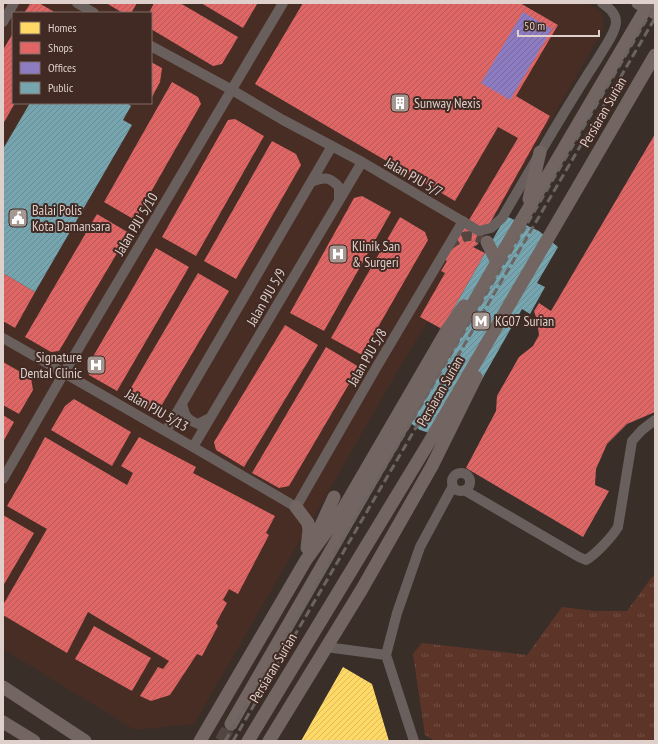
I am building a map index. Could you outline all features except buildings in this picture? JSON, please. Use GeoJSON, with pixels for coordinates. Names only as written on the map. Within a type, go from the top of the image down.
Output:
{"type":"FeatureCollection","features":[{"type":"Feature","properties":{"kind":"main road"},"geometry":{"type":"LineString","coordinates":[[638,3],[655,14]]}},
{"type":"Feature","properties":{"kind":"main road","name":"Persiaran Surian"},"geometry":{"type":"LineString","coordinates":[[231,724],[497,262],[649,3]]}},
{"type":"Feature","properties":{"kind":"main road","name":"Persiaran Surian"},"geometry":{"type":"LineString","coordinates":[[248,741],[428,444],[655,55]]}},
{"type":"Feature","properties":{"kind":"main road"},"geometry":{"type":"LineString","coordinates":[[527,211],[540,152]]}},
{"type":"Feature","properties":{"kind":"main road"},"geometry":{"type":"LineString","coordinates":[[484,241],[497,262]]}},
{"type":"Feature","properties":{"kind":"main road","name":"Persiaran Surian"},"geometry":{"type":"LineString","coordinates":[[202,738],[306,560],[343,509],[447,330],[465,304],[484,286]]}},
{"type":"Feature","properties":{"kind":"main road","name":"Persiaran Surian"},"geometry":{"type":"LineString","coordinates":[[269,741],[362,589],[432,466],[483,364],[499,322]]}},
{"type":"Feature","properties":{"kind":"main road"},"geometry":{"type":"LineString","coordinates":[[306,560],[334,498]]}},
{"type":"Feature","properties":{"kind":"main road"},"geometry":{"type":"LineString","coordinates":[[296,507],[308,522],[309,530],[306,560]]}},
{"type":"Feature","properties":{"kind":"main road"},"geometry":{"type":"LineString","coordinates":[[3,687],[85,741]]}},
{"type":"Feature","properties":{"kind":"main road"},"geometry":{"type":"LineString","coordinates":[[3,722],[34,741]]}},
{"type":"Feature","properties":{"kind":"street"},"geometry":{"type":"LineString","coordinates":[[3,22],[14,3]]}},
{"type":"Feature","properties":{"kind":"street"},"geometry":{"type":"LineString","coordinates":[[77,3],[92,12]]}},
{"type":"Feature","properties":{"kind":"street","name":"Jalan PJU 5/10"},"geometry":{"type":"LineString","coordinates":[[3,477],[283,3]]}},
{"type":"Feature","properties":{"kind":"street"},"geometry":{"type":"LineString","coordinates":[[602,3],[612,5],[618,3]]}},
{"type":"Feature","properties":{"kind":"street","name":"Jalan PJU 5/7"},"geometry":{"type":"LineString","coordinates":[[152,47],[232,90],[283,120],[362,162],[479,231],[491,228],[502,218],[564,112],[610,39],[616,24],[615,16],[610,9],[602,3]]}},
{"type":"Feature","properties":{"kind":"street","name":"Jalan PJU 5/9"},"geometry":{"type":"LineString","coordinates":[[166,431],[332,146]]}},
{"type":"Feature","properties":{"kind":"street","name":"Jalan PJU 5/9"},"geometry":{"type":"LineString","coordinates":[[193,447],[276,308],[338,200],[362,162]]}},
{"type":"Feature","properties":{"kind":"street"},"geometry":{"type":"LineString","coordinates":[[311,182],[323,177],[333,180],[339,187],[338,200]]}},
{"type":"Feature","properties":{"kind":"street","name":"Jalan PJU 5/8"},"geometry":{"type":"LineString","coordinates":[[296,507],[463,221]]}},
{"type":"Feature","properties":{"kind":"street","name":"Jalan PJU 5/13"},"geometry":{"type":"LineString","coordinates":[[3,338],[296,507]]}},
{"type":"Feature","properties":{"kind":"street"},"geometry":{"type":"LineString","coordinates":[[182,404],[185,416],[190,421],[198,424],[210,418]]}},
{"type":"Feature","properties":{"kind":"street"},"geometry":{"type":"LineString","coordinates":[[464,490],[468,487],[470,482],[469,476],[464,473],[458,473],[452,480],[453,486],[457,490],[464,490],[586,560],[591,557],[615,533],[618,527],[632,441],[642,430],[655,420]]}},
{"type":"Feature","properties":{"kind":"street"},"geometry":{"type":"LineString","coordinates":[[414,741],[386,655],[397,613],[420,547],[453,486]]}},
{"type":"Feature","properties":{"kind":"street"},"geometry":{"type":"LineString","coordinates":[[326,647],[386,655]]}},
{"type":"Feature","properties":{"kind":"shaded area"},"geometry":{"type":"Polygon","coordinates":[[[3,3],[586,3],[601,11],[604,28],[512,188],[407,355],[194,724],[135,730],[3,649],[3,3]]]}},
{"type":"Feature","properties":{"kind":"green space"},"geometry":{"type":"Polygon","coordinates":[[[655,573],[655,741],[435,741],[425,735],[413,654],[422,643],[527,655],[562,607],[594,611],[627,611],[655,573]]]}},
{"type":"Feature","properties":{"kind":"tunnel"},"geometry":{"type":"LineString","coordinates":[[449,245],[468,236],[481,239]]}},
{"type":"Feature","properties":{"kind":"tunnel"},"geometry":{"type":"LineString","coordinates":[[221,741],[231,724]]}},
{"type":"Feature","properties":{"kind":"railway"},"geometry":{"type":"LineString","coordinates":[[225,741],[655,5]]}},
{"type":"Feature","properties":{"kind":"railway"},"geometry":{"type":"LineString","coordinates":[[233,741],[655,18]]}},
{"type":"Feature","properties":{"kind":"place","name":"Sunway Nexis"},"geometry":{"type":"Point","coordinates":[400,103]}},
{"type":"Feature","properties":{"kind":"place","name":"Balai Polis Kota Damansara"},"geometry":{"type":"Point","coordinates":[18,218]}},
{"type":"Feature","properties":{"kind":"place","name":"Klinik San & Surgeri"},"geometry":{"type":"Point","coordinates":[338,254]}},
{"type":"Feature","properties":{"kind":"place","name":"KG07 Surian"},"geometry":{"type":"Point","coordinates":[481,321]}},
{"type":"Feature","properties":{"kind":"place","name":"Signature Dental Clinic"},"geometry":{"type":"Point","coordinates":[96,365]}}]}
